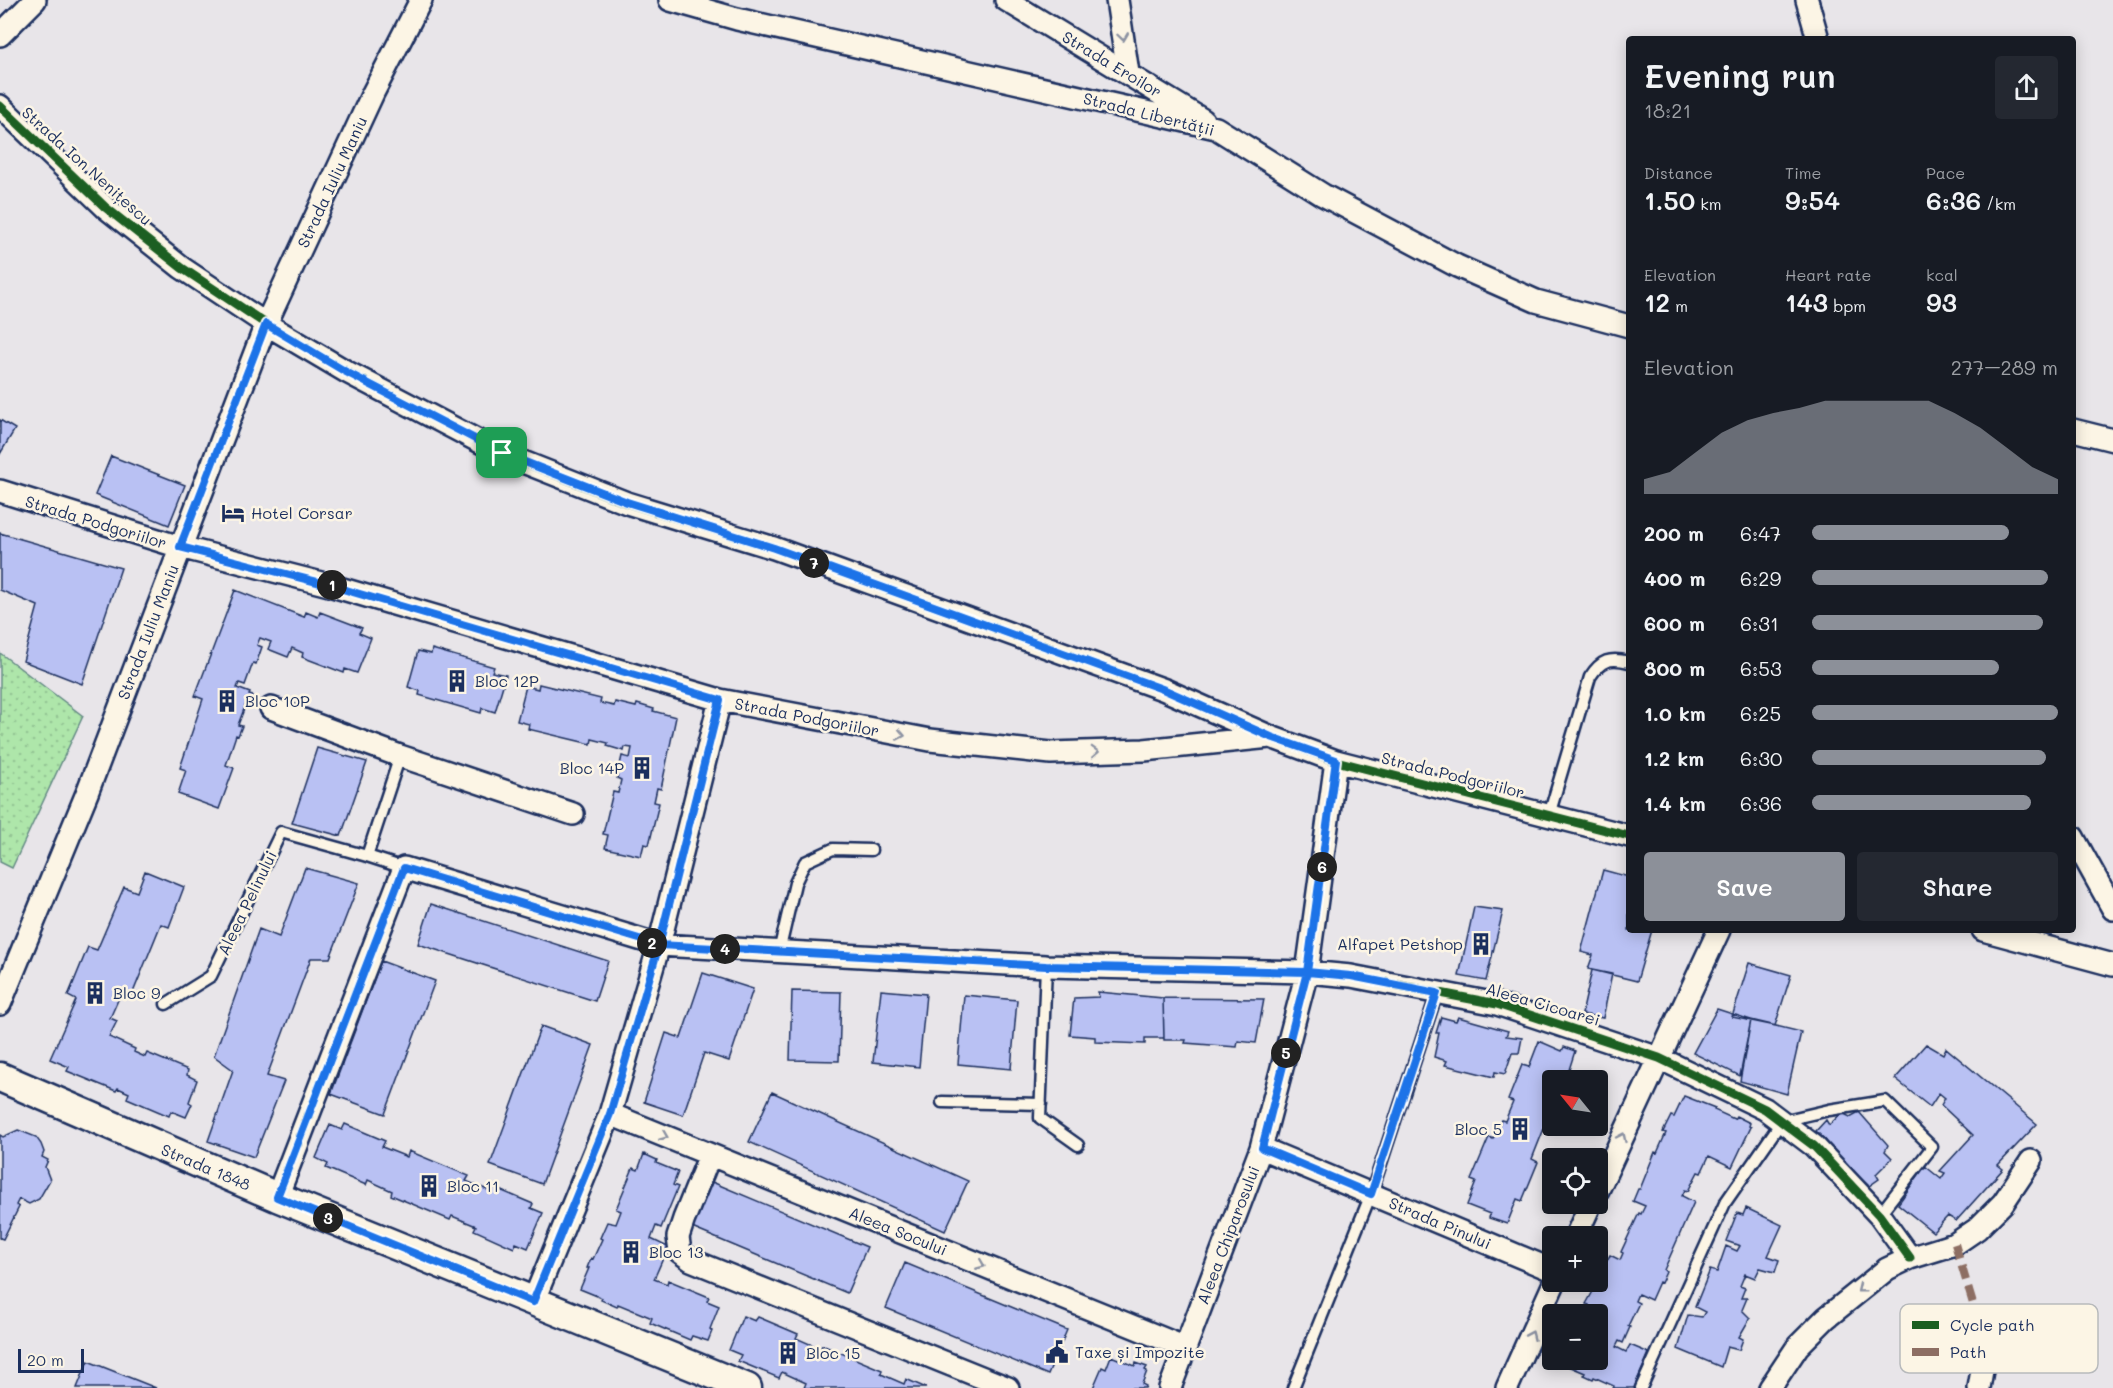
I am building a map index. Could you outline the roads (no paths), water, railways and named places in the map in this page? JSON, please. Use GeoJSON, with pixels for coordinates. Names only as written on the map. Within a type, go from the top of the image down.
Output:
{"type":"FeatureCollection","features":[{"type":"Feature","properties":{"kind":"main road","name":"Strada 1848"},"geometry":{"type":"LineString","coordinates":[[0,1077],[277,1197],[747,1388]]}},
{"type":"Feature","properties":{"kind":"street"},"geometry":{"type":"LineString","coordinates":[[0,34],[35,0]]}},
{"type":"Feature","properties":{"kind":"street","name":"Strada Iuliu Maniu"},"geometry":{"type":"LineString","coordinates":[[0,1004],[87,793],[266,324],[373,93],[421,0]]}},
{"type":"Feature","properties":{"kind":"street","name":"Strada Libertății"},"geometry":{"type":"LineString","coordinates":[[670,0],[811,37],[1216,129],[1323,195],[1456,266],[1536,301],[1626,325]]}},
{"type":"Feature","properties":{"kind":"street","name":"Strada Eroilor"},"geometry":{"type":"LineString","coordinates":[[1006,0],[1216,129]]}},
{"type":"Feature","properties":{"kind":"street"},"geometry":{"type":"LineString","coordinates":[[1117,0],[1128,73]]}},
{"type":"Feature","properties":{"kind":"street"},"geometry":{"type":"LineString","coordinates":[[1807,0],[1817,36]]}},
{"type":"Feature","properties":{"kind":"street","name":"Strada Ion Nenițescu"},"geometry":{"type":"LineString","coordinates":[[0,105],[105,207],[182,268],[266,324],[346,372],[502,453],[627,502],[774,548],[1165,690],[1271,737]]}},
{"type":"Feature","properties":{"kind":"street"},"geometry":{"type":"LineString","coordinates":[[2076,431],[2113,440]]}},
{"type":"Feature","properties":{"kind":"street","name":"Strada Podgoriilor"},"geometry":{"type":"LineString","coordinates":[[0,491],[180,547],[329,585],[720,700],[930,740],[1051,753],[1144,750],[1271,737],[1336,760],[1626,835]]}},
{"type":"Feature","properties":{"kind":"street"},"geometry":{"type":"LineString","coordinates":[[533,1302],[610,1114],[659,945],[720,700]]}},
{"type":"Feature","properties":{"kind":"street"},"geometry":{"type":"LineString","coordinates":[[271,708],[400,756],[573,814]]}},
{"type":"Feature","properties":{"kind":"street","name":"Aleea Chiparosului"},"geometry":{"type":"LineString","coordinates":[[1170,1388],[1262,1148],[1307,972],[1336,760]]}},
{"type":"Feature","properties":{"kind":"street"},"geometry":{"type":"LineString","coordinates":[[2076,842],[2113,909]]}},
{"type":"Feature","properties":{"kind":"street"},"geometry":{"type":"LineString","coordinates":[[277,1197],[404,868]]}},
{"type":"Feature","properties":{"kind":"street","name":"Aleea Pelinului"},"geometry":{"type":"LineString","coordinates":[[404,868],[659,945]]}},
{"type":"Feature","properties":{"kind":"street"},"geometry":{"type":"LineString","coordinates":[[1608,1168],[1718,933]]}},
{"type":"Feature","properties":{"kind":"street"},"geometry":{"type":"LineString","coordinates":[[1994,933],[2113,965]]}},
{"type":"Feature","properties":{"kind":"street","name":"Aleea Cicoarei"},"geometry":{"type":"LineString","coordinates":[[659,945],[1046,966],[1307,972],[1351,976],[1497,1004],[1659,1058],[1765,1109],[1814,1146],[1879,1215],[1910,1258]]}},
{"type":"Feature","properties":{"kind":"street","name":"Aleea Socului"},"geometry":{"type":"LineString","coordinates":[[610,1114],[1186,1348]]}},
{"type":"Feature","properties":{"kind":"street","name":"Strada Pinului"},"geometry":{"type":"LineString","coordinates":[[1262,1148],[1542,1266]]}},
{"type":"Feature","properties":{"kind":"street"},"geometry":{"type":"LineString","coordinates":[[710,1155],[678,1237],[680,1252],[691,1260],[1008,1388]]}},
{"type":"Feature","properties":{"kind":"street"},"geometry":{"type":"LineString","coordinates":[[1770,1388],[1798,1346],[1826,1318],[1887,1269],[1910,1258],[1955,1244],[1977,1229],[2003,1203],[2031,1161]]}},
{"type":"Feature","properties":{"kind":"street"},"geometry":{"type":"LineString","coordinates":[[1507,1388],[1550,1292]]}},
{"type":"Feature","properties":{"kind":"street"},"geometry":{"type":"LineString","coordinates":[[1979,1388],[1982,1373]]}},
{"type":"Feature","properties":{"kind":"lane"},"geometry":{"type":"LineString","coordinates":[[1550,815],[1590,677],[1597,666],[1606,660],[1617,659],[1626,662]]}},
{"type":"Feature","properties":{"kind":"lane"},"geometry":{"type":"LineString","coordinates":[[367,856],[400,756]]}},
{"type":"Feature","properties":{"kind":"lane","name":"Aleea Pelinului"},"geometry":{"type":"LineString","coordinates":[[166,1004],[211,976],[281,832],[404,868]]}},
{"type":"Feature","properties":{"kind":"lane"},"geometry":{"type":"LineString","coordinates":[[780,952],[795,883],[805,862],[833,849],[871,850]]}},
{"type":"Feature","properties":{"kind":"lane"},"geometry":{"type":"LineString","coordinates":[[1046,966],[1040,1118],[1078,1145]]}},
{"type":"Feature","properties":{"kind":"lane"},"geometry":{"type":"LineString","coordinates":[[1293,1388],[1371,1194],[1437,993]]}},
{"type":"Feature","properties":{"kind":"lane"},"geometry":{"type":"LineString","coordinates":[[1641,1388],[1725,1203],[1782,1121],[1828,1110],[1885,1101],[1932,1147],[1879,1215]]}},
{"type":"Feature","properties":{"kind":"lane"},"geometry":{"type":"LineString","coordinates":[[942,1102],[1041,1104]]}},
{"type":"Feature","properties":{"kind":"place","name":"Hotel Corsar"},"geometry":{"type":"Point","coordinates":[233,513]}},
{"type":"Feature","properties":{"kind":"place","name":"Bloc 12P"},"geometry":{"type":"Point","coordinates":[457,681]}},
{"type":"Feature","properties":{"kind":"place","name":"Bloc 10P"},"geometry":{"type":"Point","coordinates":[227,701]}},
{"type":"Feature","properties":{"kind":"place","name":"Bloc 14P"},"geometry":{"type":"Point","coordinates":[642,768]}},
{"type":"Feature","properties":{"kind":"place","name":"Alfapet Petshop"},"geometry":{"type":"Point","coordinates":[1481,944]}},
{"type":"Feature","properties":{"kind":"place","name":"Bloc 9"},"geometry":{"type":"Point","coordinates":[95,993]}},
{"type":"Feature","properties":{"kind":"place","name":"Bloc 5"},"geometry":{"type":"Point","coordinates":[1520,1129]}},
{"type":"Feature","properties":{"kind":"place","name":"Bloc 11"},"geometry":{"type":"Point","coordinates":[429,1186]}},
{"type":"Feature","properties":{"kind":"place","name":"Bloc 13"},"geometry":{"type":"Point","coordinates":[631,1252]}},
{"type":"Feature","properties":{"kind":"place","name":"Taxe și Impozite"},"geometry":{"type":"Point","coordinates":[1057,1352]}},
{"type":"Feature","properties":{"kind":"place","name":"Bloc 15"},"geometry":{"type":"Point","coordinates":[788,1353]}}]}
